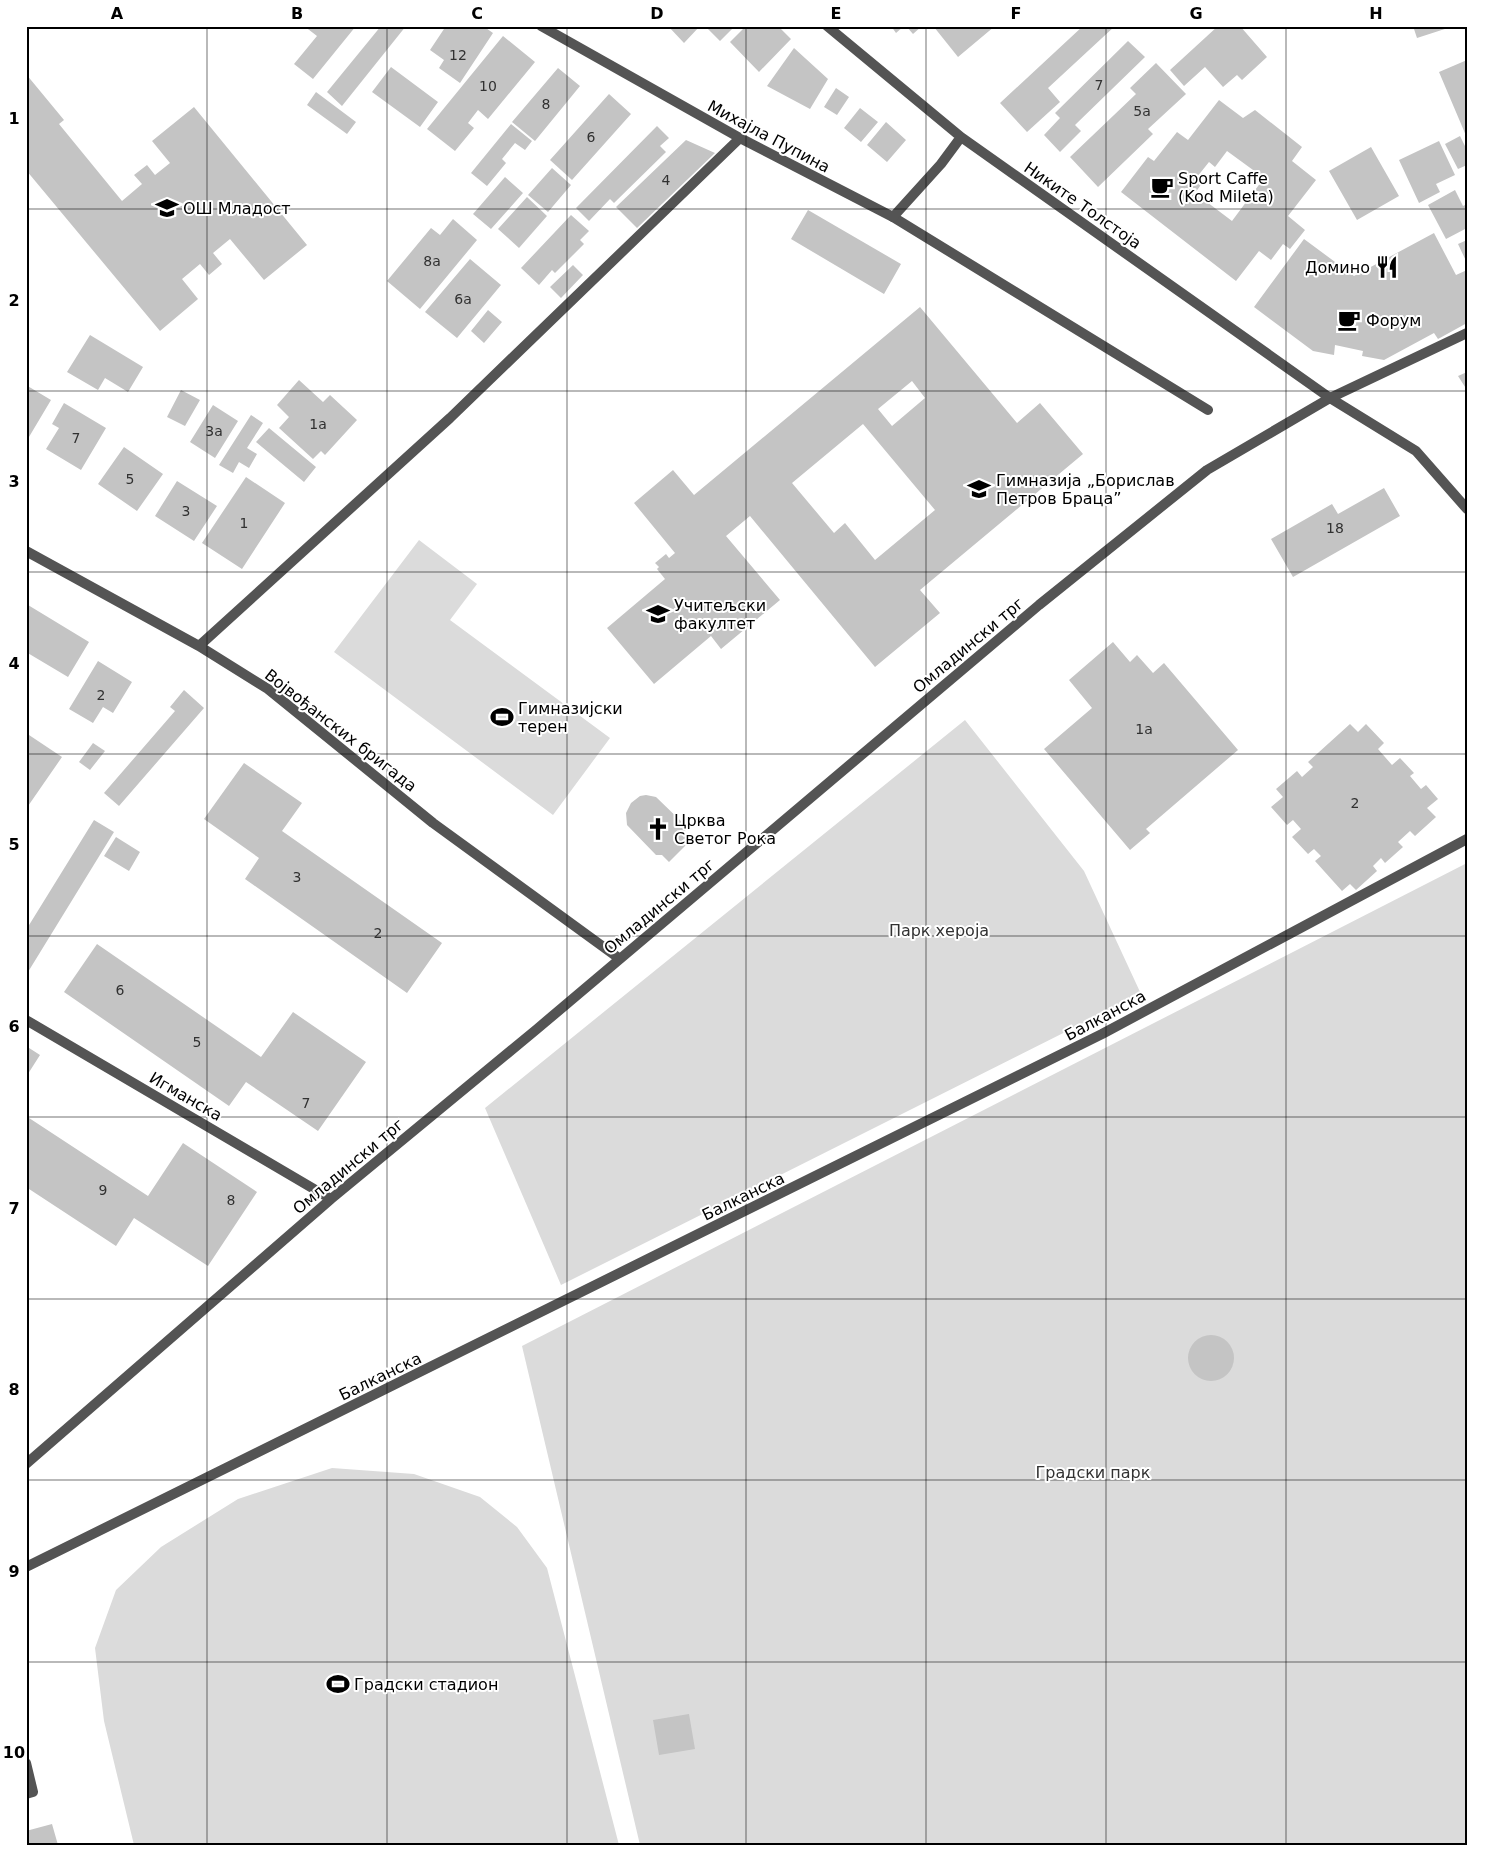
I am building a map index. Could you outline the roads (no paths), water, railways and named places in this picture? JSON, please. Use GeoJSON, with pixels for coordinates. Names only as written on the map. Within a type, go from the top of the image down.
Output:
{"type":"FeatureCollection","features":[{"type":"Feature","properties":{"kind":"street","name":"Михајла Пупина"},"geometry":{"type":"LineString","coordinates":[[541,26],[740,138],[893,217],[1208,410]]}},
{"type":"Feature","properties":{"kind":"street","name":"Никите Толстоја"},"geometry":{"type":"LineString","coordinates":[[827,26],[961,137],[1330,398],[1416,451],[1467,509]]}},
{"type":"Feature","properties":{"kind":"street"},"geometry":{"type":"LineString","coordinates":[[893,217],[942,164],[961,137]]}},
{"type":"Feature","properties":{"kind":"street"},"geometry":{"type":"LineString","coordinates":[[199,646],[450,418],[740,138]]}},
{"type":"Feature","properties":{"kind":"street","name":"Омладински трг"},"geometry":{"type":"LineString","coordinates":[[26,1464],[331,1199],[620,959],[1039,605],[1207,470],[1330,398],[1467,333]]}},
{"type":"Feature","properties":{"kind":"street","name":"Војвођанских бригада"},"geometry":{"type":"LineString","coordinates":[[26,551],[199,646],[268,689],[433,823],[620,959]]}},
{"type":"Feature","properties":{"kind":"street","name":"Балканска"},"geometry":{"type":"LineString","coordinates":[[26,1568],[1094,1038],[1467,839]]}},
{"type":"Feature","properties":{"kind":"street","name":"Игманска"},"geometry":{"type":"LineString","coordinates":[[26,1020],[331,1199]]}},
{"type":"Feature","properties":{"kind":"street"},"geometry":{"type":"LineString","coordinates":[[26,1763],[34,1792],[26,1794]]}},
{"type":"Feature","properties":{"kind":"place","name":"Sport Caffe (Kod Mileta)"},"geometry":{"type":"Point","coordinates":[1162,187]}},
{"type":"Feature","properties":{"kind":"place","name":"ОШ Младост"},"geometry":{"type":"Point","coordinates":[167,208]}},
{"type":"Feature","properties":{"kind":"place","name":"Домино"},"geometry":{"type":"Point","coordinates":[1387,267]}},
{"type":"Feature","properties":{"kind":"place","name":"Форум"},"geometry":{"type":"Point","coordinates":[1349,320]}},
{"type":"Feature","properties":{"kind":"place","name":"Гимназија „Борислав Петров Браца”"},"geometry":{"type":"Point","coordinates":[979,489]}},
{"type":"Feature","properties":{"kind":"place","name":"Учитељски факултет"},"geometry":{"type":"Point","coordinates":[658,614]}},
{"type":"Feature","properties":{"kind":"place","name":"Гимназијски терен"},"geometry":{"type":"Point","coordinates":[502,717]}},
{"type":"Feature","properties":{"kind":"place","name":"Црква Светог Рока"},"geometry":{"type":"Point","coordinates":[658,829]}},
{"type":"Feature","properties":{"kind":"place","name":"Градски стадион"},"geometry":{"type":"Point","coordinates":[338,1684]}},
{"type":"Feature","properties":{"kind":"park label","name":"Парк хероја"},"geometry":{"type":"Point","coordinates":[939,930]}},
{"type":"Feature","properties":{"kind":"park label","name":"Градски парк"},"geometry":{"type":"Point","coordinates":[1093,1472]}}]}
